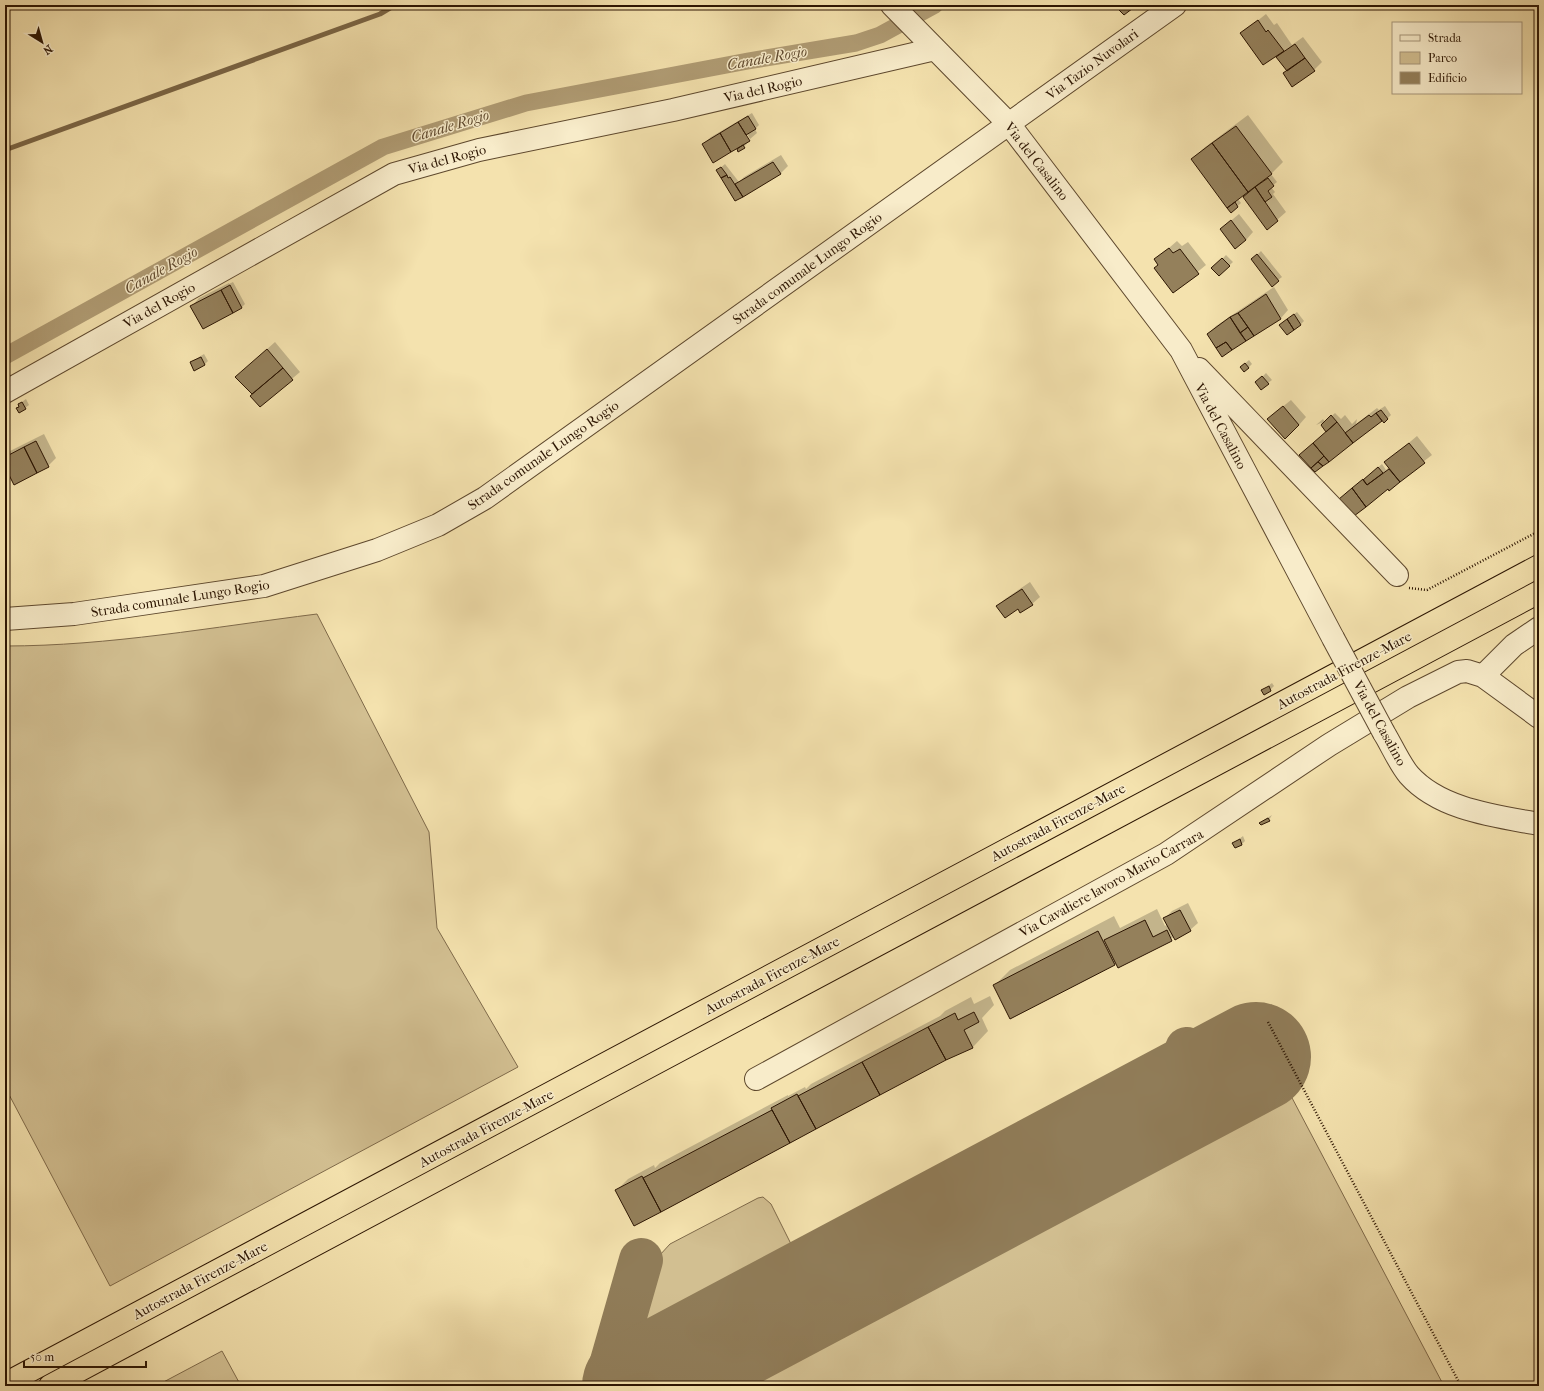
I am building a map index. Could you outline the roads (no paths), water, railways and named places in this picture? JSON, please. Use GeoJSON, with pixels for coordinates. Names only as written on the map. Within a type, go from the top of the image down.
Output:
{"type":"FeatureCollection","features":[{"type":"Feature","properties":{"kind":"highway","name":"Autostrada Firenze-Mare"},"geometry":{"type":"LineString","coordinates":[[5,1384],[1539,566]]}},
{"type":"Feature","properties":{"kind":"highway","name":"Autostrada Firenze-Mare"},"geometry":{"type":"LineString","coordinates":[[50,1386],[1539,592]]}},
{"type":"Feature","properties":{"kind":"street","name":"Via Tazio Nuvolari"},"geometry":{"type":"LineString","coordinates":[[1009,124],[1175,5]]}},
{"type":"Feature","properties":{"kind":"street","name":"Via del Casalino"},"geometry":{"type":"LineString","coordinates":[[895,8],[1009,124],[1181,350],[1384,733],[1409,774],[1426,790],[1457,806],[1539,824]]}},
{"type":"Feature","properties":{"kind":"street","name":"Via del Rogio"},"geometry":{"type":"LineString","coordinates":[[5,392],[394,174],[479,150],[673,110],[935,49]]}},
{"type":"Feature","properties":{"kind":"street","name":"Strada comunale Lungo Rogio"},"geometry":{"type":"LineString","coordinates":[[5,619],[74,614],[264,586],[377,550],[438,525],[485,498],[1009,124]]}},
{"type":"Feature","properties":{"kind":"street"},"geometry":{"type":"LineString","coordinates":[[1181,350],[1397,575]]}},
{"type":"Feature","properties":{"kind":"street"},"geometry":{"type":"LineString","coordinates":[[1483,676],[1514,645],[1539,628]]}},
{"type":"Feature","properties":{"kind":"street","name":"Via Cavaliere lavoro Mario Carrara"},"geometry":{"type":"LineString","coordinates":[[756,1079],[1172,851],[1330,745],[1408,697],[1458,672],[1471,671],[1483,676],[1539,716]]}},
{"type":"Feature","properties":{"kind":"waterway"},"geometry":{"type":"LineString","coordinates":[[5,150],[380,14],[395,5]]}},
{"type":"Feature","properties":{"kind":"waterway","name":"Canale Rogio"},"geometry":{"type":"LineString","coordinates":[[5,356],[383,147],[526,103],[748,61],[856,43],[880,35],[935,5]]}}]}
